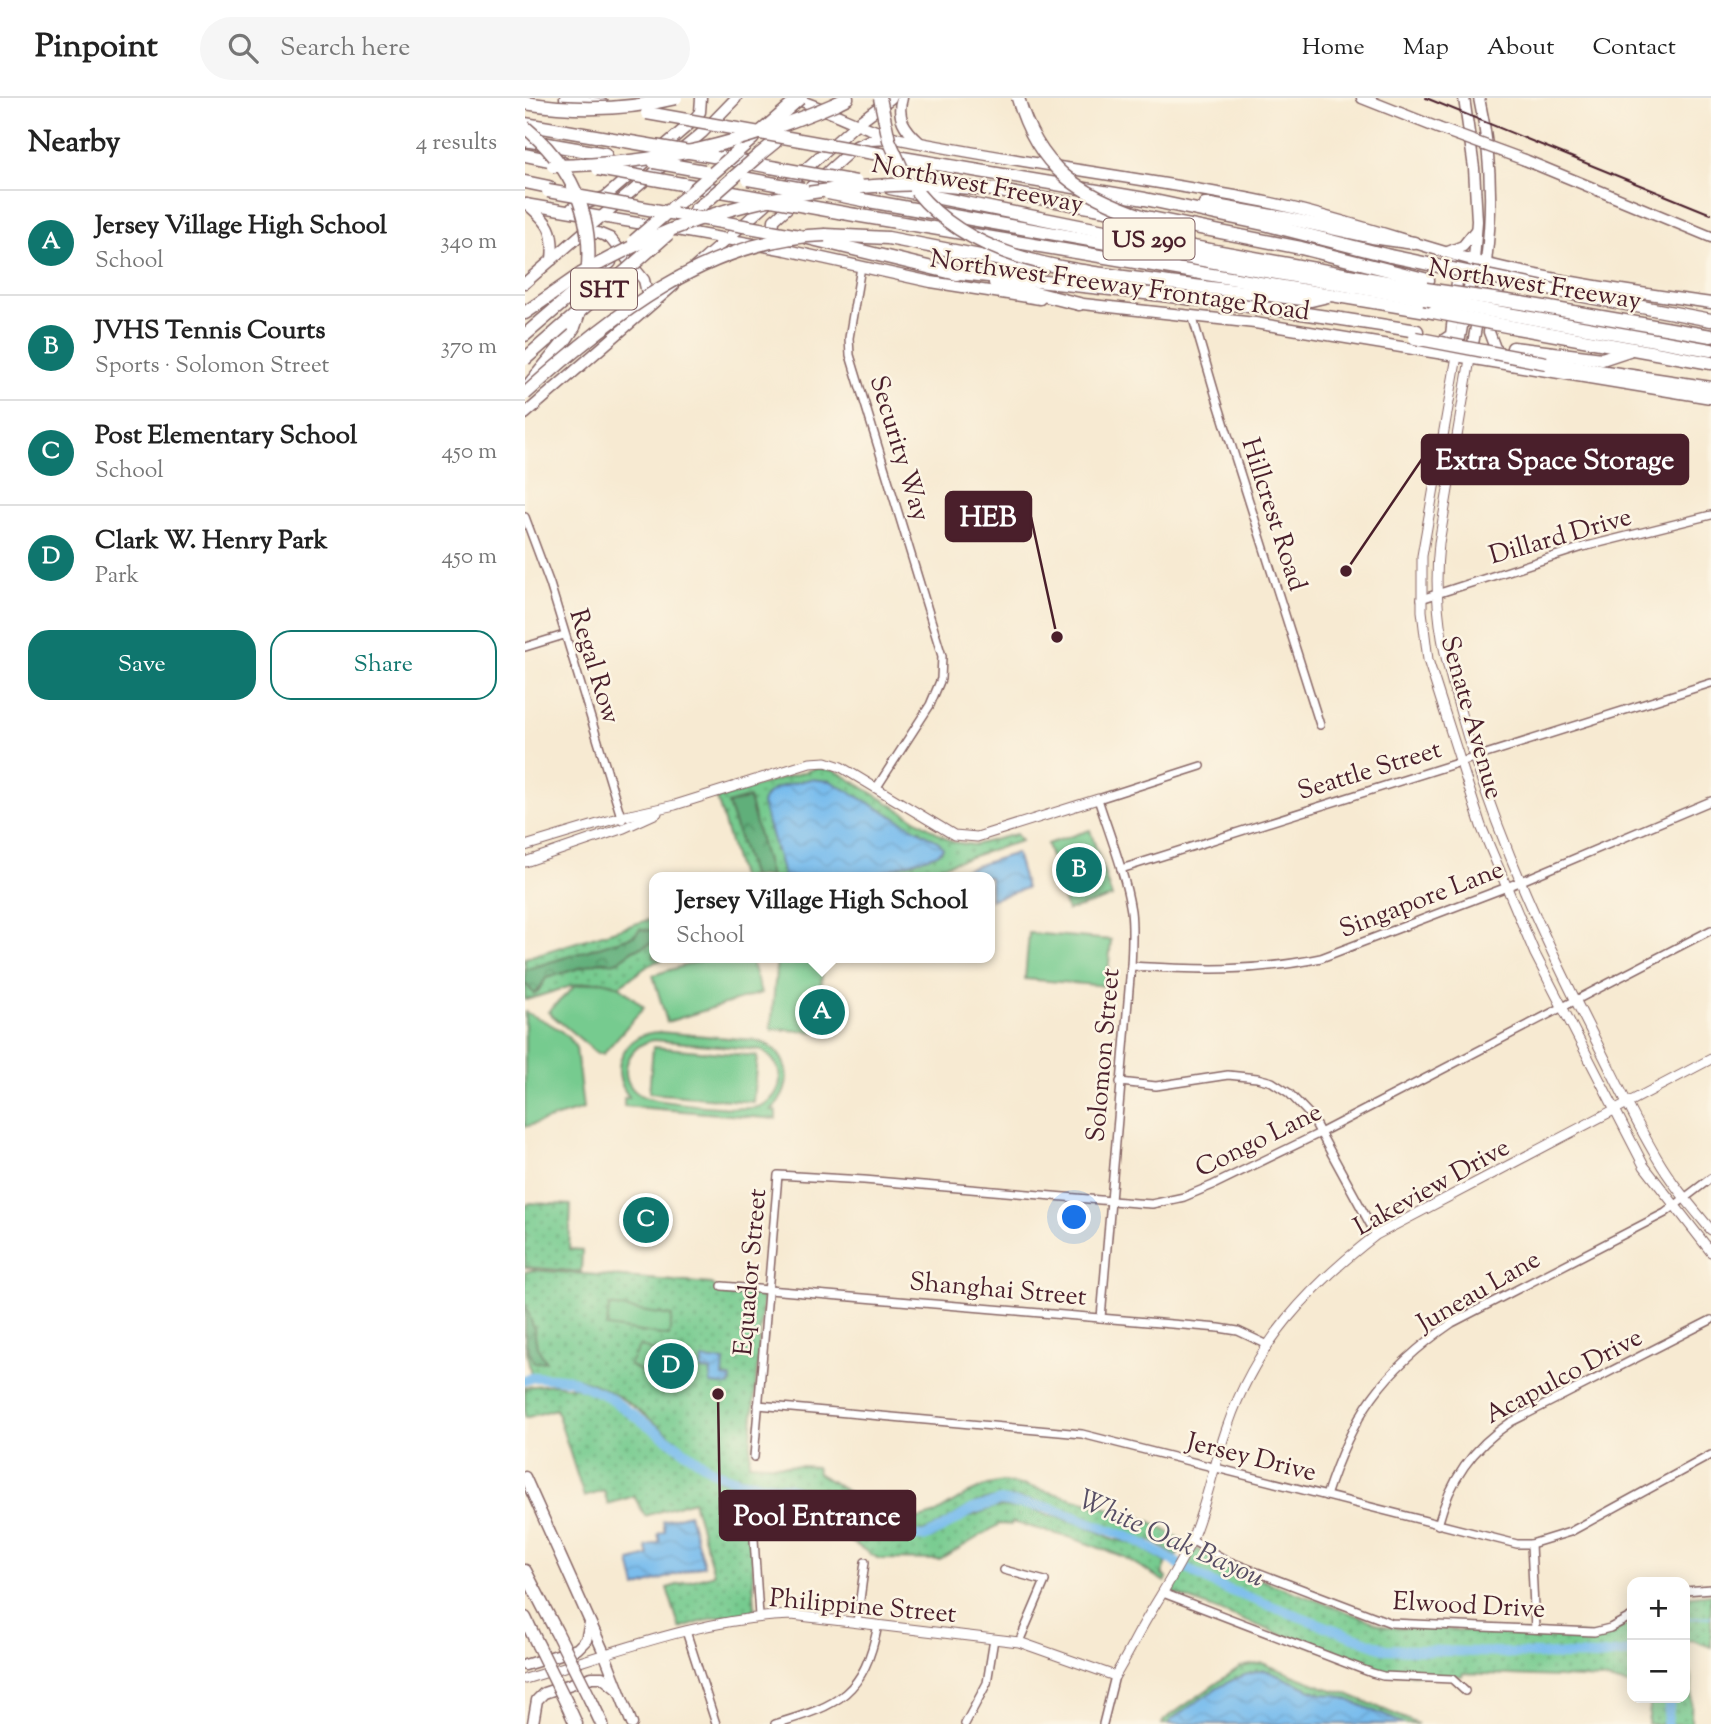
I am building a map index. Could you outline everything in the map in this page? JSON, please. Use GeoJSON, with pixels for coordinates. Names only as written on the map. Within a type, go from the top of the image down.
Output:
{"type":"FeatureCollection","features":[{"type":"Feature","properties":{"kind":"highway"},"geometry":{"type":"LineString","coordinates":[[566,98],[1145,199],[1268,225],[1390,256],[1711,320]]}},
{"type":"Feature","properties":{"kind":"highway"},"geometry":{"type":"LineString","coordinates":[[525,103],[558,107],[617,107],[676,98]]}},
{"type":"Feature","properties":{"kind":"highway","name":"SHT"},"geometry":{"type":"LineString","coordinates":[[525,335],[800,98]]}},
{"type":"Feature","properties":{"kind":"highway","name":"SHT"},"geometry":{"type":"LineString","coordinates":[[525,359],[826,98]]}},
{"type":"Feature","properties":{"kind":"highway"},"geometry":{"type":"LineString","coordinates":[[525,165],[595,165],[688,153],[775,129],[847,98]]}},
{"type":"Feature","properties":{"kind":"highway"},"geometry":{"type":"LineString","coordinates":[[880,98],[886,129],[898,161],[916,191],[939,216],[957,230],[987,246],[1017,256],[1169,283],[1311,300],[1336,295]]}},
{"type":"Feature","properties":{"kind":"highway"},"geometry":{"type":"LineString","coordinates":[[1018,98],[1028,128],[1041,150],[1074,185],[1098,199],[1145,217]]}},
{"type":"Feature","properties":{"kind":"highway"},"geometry":{"type":"LineString","coordinates":[[525,125],[558,159],[575,187],[586,218],[589,244],[584,301],[574,327],[525,391]]}},
{"type":"Feature","properties":{"kind":"highway","name":"Northwest Freeway"},"geometry":{"type":"LineString","coordinates":[[525,125],[873,185],[1425,294]]}},
{"type":"Feature","properties":{"kind":"highway"},"geometry":{"type":"LineString","coordinates":[[525,140],[863,200],[1425,294],[1519,315],[1711,350]]}},
{"type":"Feature","properties":{"kind":"highway","name":"Northwest Freeway"},"geometry":{"type":"LineString","coordinates":[[525,155],[855,215],[1336,295],[1456,292],[1519,315],[1633,349],[1711,363]]}},
{"type":"Feature","properties":{"kind":"highway"},"geometry":{"type":"LineString","coordinates":[[525,185],[765,228],[1079,304]]}},
{"type":"Feature","properties":{"kind":"highway"},"geometry":{"type":"LineString","coordinates":[[525,313],[592,268],[659,234],[717,212],[753,202],[864,185],[994,190],[1145,217],[1301,248],[1425,294]]}},
{"type":"Feature","properties":{"kind":"highway"},"geometry":{"type":"LineString","coordinates":[[1145,199],[1180,200],[1414,243]]}},
{"type":"Feature","properties":{"kind":"highway"},"geometry":{"type":"LineString","coordinates":[[525,391],[591,336],[669,284],[745,250],[775,242],[825,235],[888,238],[1052,270],[1072,267]]}},
{"type":"Feature","properties":{"kind":"highway"},"geometry":{"type":"LineString","coordinates":[[950,272],[1268,308],[1339,320],[1418,340],[1711,388]]}},
{"type":"Feature","properties":{"kind":"highway"},"geometry":{"type":"LineString","coordinates":[[1612,301],[1638,302],[1711,313]]}},
{"type":"Feature","properties":{"kind":"highway","name":"Northwest Freeway"},"geometry":{"type":"LineString","coordinates":[[1519,315],[1711,336]]}},
{"type":"Feature","properties":{"kind":"highway"},"geometry":{"type":"LineString","coordinates":[[1418,340],[1602,359],[1633,349]]}},
{"type":"Feature","properties":{"kind":"highway"},"geometry":{"type":"LineString","coordinates":[[525,1571],[603,1724]]}},
{"type":"Feature","properties":{"kind":"highway"},"geometry":{"type":"LineString","coordinates":[[525,1618],[576,1724]]}},
{"type":"Feature","properties":{"kind":"main road"},"geometry":{"type":"LineString","coordinates":[[563,210],[605,197],[691,123],[700,112],[701,98]]}},
{"type":"Feature","properties":{"kind":"main road"},"geometry":{"type":"LineString","coordinates":[[525,284],[578,236],[702,133],[736,98]]}},
{"type":"Feature","properties":{"kind":"main road"},"geometry":{"type":"LineString","coordinates":[[792,98],[855,125],[921,144],[1271,203],[1334,218],[1530,274],[1711,303]]}},
{"type":"Feature","properties":{"kind":"main road"},"geometry":{"type":"LineString","coordinates":[[525,414],[855,125],[891,98]]}},
{"type":"Feature","properties":{"kind":"main road"},"geometry":{"type":"LineString","coordinates":[[902,98],[901,118],[906,130],[921,144]]}},
{"type":"Feature","properties":{"kind":"main road"},"geometry":{"type":"LineString","coordinates":[[1362,98],[1525,160],[1711,236]]}},
{"type":"Feature","properties":{"kind":"main road","name":"Senate Avenue"},"geometry":{"type":"LineString","coordinates":[[1457,356],[1474,260],[1478,205],[1464,98]]}},
{"type":"Feature","properties":{"kind":"main road","name":"Senate Avenue"},"geometry":{"type":"LineString","coordinates":[[1470,359],[1487,263],[1491,202],[1489,157],[1479,98]]}},
{"type":"Feature","properties":{"kind":"main road"},"geometry":{"type":"LineString","coordinates":[[786,250],[774,238],[774,220],[856,145],[870,140],[900,139]]}},
{"type":"Feature","properties":{"kind":"main road"},"geometry":{"type":"LineString","coordinates":[[526,204],[550,227],[552,260]]}},
{"type":"Feature","properties":{"kind":"main road","name":"Northwest Freeway Frontage Road"},"geometry":{"type":"LineString","coordinates":[[526,204],[786,250],[1001,294],[1418,340],[1470,359],[1711,398]]}},
{"type":"Feature","properties":{"kind":"main road"},"geometry":{"type":"LineString","coordinates":[[1448,252],[1463,246],[1477,229]]}},
{"type":"Feature","properties":{"kind":"main road"},"geometry":{"type":"LineString","coordinates":[[578,236],[598,233],[610,238],[644,280],[647,293],[644,311]]}},
{"type":"Feature","properties":{"kind":"main road"},"geometry":{"type":"LineString","coordinates":[[1431,247],[1450,259],[1457,282],[1451,335],[1441,343]]}},
{"type":"Feature","properties":{"kind":"main road"},"geometry":{"type":"LineString","coordinates":[[1519,368],[1495,348],[1489,332],[1497,290],[1530,274]]}},
{"type":"Feature","properties":{"kind":"main road"},"geometry":{"type":"LineString","coordinates":[[525,1478],[605,1655],[632,1724]]}},
{"type":"Feature","properties":{"kind":"main road"},"geometry":{"type":"LineString","coordinates":[[525,1665],[577,1648],[586,1640],[590,1623]]}},
{"type":"Feature","properties":{"kind":"main road"},"geometry":{"type":"LineString","coordinates":[[534,1723],[537,1700],[544,1693],[592,1676],[602,1677],[618,1689]]}},
{"type":"Feature","properties":{"kind":"main road"},"geometry":{"type":"LineString","coordinates":[[525,1706],[534,1723]]}},
{"type":"Feature","properties":{"kind":"street","name":"Security Way"},"geometry":{"type":"LineString","coordinates":[[861,267],[849,338],[850,355],[942,656],[941,679],[930,705],[877,787]]}},
{"type":"Feature","properties":{"kind":"street","name":"Hillcrest Road"},"geometry":{"type":"LineString","coordinates":[[1192,315],[1320,726]]}},
{"type":"Feature","properties":{"kind":"street","name":"Senate Avenue"},"geometry":{"type":"LineString","coordinates":[[1457,356],[1425,530],[1421,599],[1428,660],[1481,826],[1535,954],[1644,1167],[1711,1252]]}},
{"type":"Feature","properties":{"kind":"street","name":"Senate Avenue"},"geometry":{"type":"LineString","coordinates":[[1470,359],[1439,543],[1437,594],[1444,656],[1495,821],[1519,882],[1576,1001],[1657,1158],[1683,1197],[1711,1230]]}},
{"type":"Feature","properties":{"kind":"street","name":"Dillard Drive"},"geometry":{"type":"LineString","coordinates":[[1421,599],[1583,547],[1711,515]]}},
{"type":"Feature","properties":{"kind":"street","name":"Regal Row"},"geometry":{"type":"LineString","coordinates":[[525,517],[538,549],[624,828]]}},
{"type":"Feature","properties":{"kind":"street"},"geometry":{"type":"LineString","coordinates":[[525,647],[564,635]]}},
{"type":"Feature","properties":{"kind":"street","name":"Seattle Street"},"geometry":{"type":"LineString","coordinates":[[1121,869],[1711,683]]}},
{"type":"Feature","properties":{"kind":"street"},"geometry":{"type":"LineString","coordinates":[[525,846],[621,817],[675,805],[810,763],[826,762],[841,767],[877,787],[929,822],[954,835],[968,837],[977,837],[1201,766]]}},
{"type":"Feature","properties":{"kind":"street","name":"Solomon Street"},"geometry":{"type":"LineString","coordinates":[[1098,799],[1131,910],[1131,966],[1101,1318]]}},
{"type":"Feature","properties":{"kind":"street","name":"Singapore Lane"},"geometry":{"type":"LineString","coordinates":[[1131,966],[1227,970],[1290,964],[1347,950],[1507,887],[1711,801]]}},
{"type":"Feature","properties":{"kind":"street"},"geometry":{"type":"LineString","coordinates":[[525,862],[624,828],[675,805]]}},
{"type":"Feature","properties":{"kind":"street","name":"Congo Lane"},"geometry":{"type":"LineString","coordinates":[[778,1175],[1152,1204],[1184,1197],[1320,1133],[1711,930]]}},
{"type":"Feature","properties":{"kind":"street","name":"Lakeview Drive"},"geometry":{"type":"LineString","coordinates":[[1103,1724],[1115,1676],[1191,1540],[1237,1401],[1255,1364],[1289,1314],[1309,1292],[1341,1262],[1376,1235],[1711,1059]]}},
{"type":"Feature","properties":{"kind":"street"},"geometry":{"type":"LineString","coordinates":[[1120,1082],[1156,1086],[1228,1075],[1272,1082],[1289,1093],[1311,1116],[1376,1235]]}},
{"type":"Feature","properties":{"kind":"street","name":"Equador Street"},"geometry":{"type":"LineString","coordinates":[[754,1457],[778,1175]]}},
{"type":"Feature","properties":{"kind":"street","name":"Juneau Lane"},"geometry":{"type":"LineString","coordinates":[[1326,1496],[1347,1439],[1366,1404],[1391,1373],[1421,1344],[1452,1323],[1665,1213],[1711,1178]]}},
{"type":"Feature","properties":{"kind":"street","name":"Shanghai Street"},"geometry":{"type":"LineString","coordinates":[[722,1286],[1238,1331],[1268,1345]]}},
{"type":"Feature","properties":{"kind":"street","name":"Acapulco Drive"},"geometry":{"type":"LineString","coordinates":[[1438,1525],[1445,1500],[1461,1470],[1472,1454],[1495,1433],[1511,1422],[1711,1320]]}},
{"type":"Feature","properties":{"kind":"street","name":"Jersey Drive"},"geometry":{"type":"LineString","coordinates":[[758,1405],[1082,1434],[1503,1542],[1531,1544],[1570,1532],[1711,1455]]}},
{"type":"Feature","properties":{"kind":"street"},"geometry":{"type":"LineString","coordinates":[[753,1508],[759,1616]]}},
{"type":"Feature","properties":{"kind":"street","name":"Elwood Drive"},"geometry":{"type":"LineString","coordinates":[[1191,1540],[1228,1561],[1391,1623],[1594,1632],[1611,1628],[1627,1619]]}},
{"type":"Feature","properties":{"kind":"street"},"geometry":{"type":"LineString","coordinates":[[1531,1544],[1535,1629]]}},
{"type":"Feature","properties":{"kind":"street"},"geometry":{"type":"LineString","coordinates":[[857,1622],[865,1562]]}},
{"type":"Feature","properties":{"kind":"street"},"geometry":{"type":"LineString","coordinates":[[1004,1570],[1045,1581],[1019,1642]]}},
{"type":"Feature","properties":{"kind":"street"},"geometry":{"type":"LineString","coordinates":[[1690,1591],[1711,1589]]}},
{"type":"Feature","properties":{"kind":"street"},"geometry":{"type":"LineString","coordinates":[[1163,1593],[1372,1673],[1383,1676],[1453,1679],[1465,1691]]}},
{"type":"Feature","properties":{"kind":"street","name":"Philippine Street"},"geometry":{"type":"LineString","coordinates":[[525,1679],[712,1623],[759,1616],[792,1615],[1019,1642],[1115,1676]]}},
{"type":"Feature","properties":{"kind":"street"},"geometry":{"type":"LineString","coordinates":[[775,1724],[835,1701],[853,1689],[872,1653],[878,1625]]}},
{"type":"Feature","properties":{"kind":"street"},"geometry":{"type":"LineString","coordinates":[[686,1631],[716,1724]]}},
{"type":"Feature","properties":{"kind":"street"},"geometry":{"type":"LineString","coordinates":[[965,1724],[987,1684],[994,1639]]}},
{"type":"Feature","properties":{"kind":"green space"},"geometry":{"type":"Polygon","coordinates":[[[817,768],[836,771],[953,842],[974,845],[1016,834],[1021,841],[923,872],[769,872],[748,798],[728,804],[750,872],[739,872],[717,798],[817,768]]]}},
{"type":"Feature","properties":{"kind":"green space"},"geometry":{"type":"Polygon","coordinates":[[[749,798],[769,872],[750,872],[728,804],[749,798]]]}},
{"type":"Feature","properties":{"kind":"green space"},"geometry":{"type":"Polygon","coordinates":[[[1090,830],[1112,897],[1067,911],[1047,844],[1090,830]]]}},
{"type":"Feature","properties":{"kind":"green space"},"geometry":{"type":"Polygon","coordinates":[[[649,920],[649,930],[640,929],[634,936],[525,970],[525,958],[649,920]]]}},
{"type":"Feature","properties":{"kind":"green space"},"geometry":{"type":"Polygon","coordinates":[[[640,929],[649,930],[649,944],[633,950],[613,963],[603,961],[546,978],[534,994],[525,983],[525,970],[634,936],[640,929]]]}},
{"type":"Feature","properties":{"kind":"green space"},"geometry":{"type":"Polygon","coordinates":[[[1029,933],[1111,940],[1107,986],[1025,979],[1029,933]]]}},
{"type":"Feature","properties":{"kind":"green space"},"geometry":{"type":"Polygon","coordinates":[[[649,944],[649,963],[652,963],[619,986],[584,983],[525,1000],[525,983],[534,994],[546,978],[603,961],[620,960],[633,950],[649,944]]]}},
{"type":"Feature","properties":{"kind":"green space"},"geometry":{"type":"Polygon","coordinates":[[[693,963],[752,963],[761,993],[667,1022],[653,975],[693,963]]]}},
{"type":"Feature","properties":{"kind":"green space"},"geometry":{"type":"Polygon","coordinates":[[[777,963],[823,963],[818,1032],[771,1029],[777,963]]]}},
{"type":"Feature","properties":{"kind":"green space"},"geometry":{"type":"Polygon","coordinates":[[[602,981],[619,986],[644,1007],[603,1054],[597,1053],[548,1012],[575,986],[602,981]]]}},
{"type":"Feature","properties":{"kind":"green space"},"geometry":{"type":"Polygon","coordinates":[[[525,1012],[561,1031],[576,1048],[583,1109],[525,1127],[525,1012]]]}},
{"type":"Feature","properties":{"kind":"green space"},"geometry":{"type":"Polygon","coordinates":[[[659,1032],[753,1040],[775,1050],[782,1059],[787,1079],[785,1090],[771,1110],[776,1111],[776,1119],[624,1106],[624,1098],[629,1097],[619,1075],[622,1054],[636,1038],[659,1032]],[[654,1040],[637,1048],[631,1055],[627,1063],[627,1080],[632,1088],[647,1098],[716,1107],[757,1107],[773,1097],[780,1080],[776,1065],[761,1050],[654,1040]]]}},
{"type":"Feature","properties":{"kind":"green space"},"geometry":{"type":"Polygon","coordinates":[[[653,1047],[757,1056],[753,1102],[649,1093],[653,1047]]]}},
{"type":"Feature","properties":{"kind":"green space"},"geometry":{"type":"Polygon","coordinates":[[[530,1203],[571,1205],[569,1249],[582,1250],[581,1272],[525,1267],[525,1206],[530,1203]]]}},
{"type":"Feature","properties":{"kind":"green space"},"geometry":{"type":"Polygon","coordinates":[[[533,1270],[712,1284],[719,1290],[758,1293],[763,1298],[749,1463],[816,1467],[818,1473],[875,1509],[902,1519],[919,1519],[933,1515],[969,1493],[1002,1482],[1027,1486],[1129,1514],[1151,1522],[1185,1542],[1176,1557],[1156,1543],[1143,1541],[1071,1511],[1013,1498],[982,1501],[933,1528],[905,1533],[868,1521],[797,1485],[727,1473],[697,1456],[609,1391],[568,1376],[531,1376],[525,1341],[534,1362],[540,1361],[525,1319],[525,1272],[533,1270]]]}},
{"type":"Feature","properties":{"kind":"green space"},"geometry":{"type":"Polygon","coordinates":[[[525,1303],[537,1347],[546,1361],[534,1363],[525,1341],[525,1303]]]}},
{"type":"Feature","properties":{"kind":"green space"},"geometry":{"type":"Polygon","coordinates":[[[609,1306],[672,1316],[669,1336],[607,1327],[609,1306]]]}},
{"type":"Feature","properties":{"kind":"green space"},"geometry":{"type":"Polygon","coordinates":[[[640,1345],[665,1358],[655,1379],[629,1365],[640,1345]]]}},
{"type":"Feature","properties":{"kind":"green space"},"geometry":{"type":"Polygon","coordinates":[[[554,1384],[578,1388],[604,1397],[721,1480],[753,1489],[797,1494],[816,1501],[868,1532],[920,1540],[933,1538],[961,1520],[995,1507],[1025,1508],[1081,1524],[1113,1539],[1135,1544],[1167,1563],[1162,1574],[1167,1578],[1165,1582],[1124,1557],[1075,1539],[1012,1522],[1011,1525],[1000,1524],[940,1560],[879,1559],[801,1511],[749,1505],[755,1609],[751,1613],[713,1618],[680,1629],[667,1588],[714,1574],[693,1501],[645,1516],[634,1496],[608,1504],[604,1491],[584,1497],[556,1409],[525,1418],[525,1387],[554,1384]]]}},
{"type":"Feature","properties":{"kind":"green space"},"geometry":{"type":"Polygon","coordinates":[[[1193,1549],[1197,1549],[1227,1567],[1388,1627],[1592,1636],[1612,1632],[1627,1624],[1627,1685],[1604,1679],[1463,1673],[1462,1676],[1387,1673],[1175,1594],[1172,1587],[1193,1549]]]}},
{"type":"Feature","properties":{"kind":"green space"},"geometry":{"type":"Polygon","coordinates":[[[1711,1594],[1711,1647],[1690,1641],[1690,1596],[1711,1594]]]}},
{"type":"Feature","properties":{"kind":"green space"},"geometry":{"type":"Polygon","coordinates":[[[1262,1663],[1345,1693],[1418,1724],[1162,1724],[1240,1667],[1262,1663]]]}},
{"type":"Feature","properties":{"kind":"green space"},"geometry":{"type":"Polygon","coordinates":[[[1690,1672],[1691,1724],[1648,1724],[1650,1703],[1690,1703],[1690,1672]]]}},
{"type":"Feature","properties":{"kind":"water"},"geometry":{"type":"Polygon","coordinates":[[[810,779],[830,781],[939,842],[943,848],[938,854],[882,872],[782,872],[762,804],[769,793],[810,779]]]}},
{"type":"Feature","properties":{"kind":"water"},"geometry":{"type":"Polygon","coordinates":[[[1016,853],[1026,888],[995,898],[995,872],[956,872],[1016,853]]]}},
{"type":"Feature","properties":{"kind":"water"},"geometry":{"type":"Polygon","coordinates":[[[702,1359],[724,1361],[723,1377],[731,1378],[730,1386],[710,1384],[711,1371],[701,1370],[702,1359]]]}},
{"type":"Feature","properties":{"kind":"water"},"geometry":{"type":"Polygon","coordinates":[[[689,1514],[704,1565],[636,1588],[630,1561],[649,1556],[646,1547],[660,1542],[658,1534],[665,1531],[663,1521],[689,1514]]]}},
{"type":"Feature","properties":{"kind":"water"},"geometry":{"type":"Polygon","coordinates":[[[1265,1670],[1321,1694],[1337,1695],[1404,1724],[1168,1724],[1228,1682],[1265,1670]]]}},
{"type":"Feature","properties":{"kind":"waterway","name":"White Oak Bayou"},"geometry":{"type":"LineString","coordinates":[[525,1380],[534,1377],[568,1379],[605,1395],[716,1473],[739,1481],[789,1488],[817,1497],[874,1529],[899,1537],[924,1537],[973,1509],[1000,1501],[1050,1508],[1136,1540],[1218,1586],[1386,1649],[1596,1656],[1627,1653]]}},
{"type":"Feature","properties":{"kind":"waterway"},"geometry":{"type":"LineString","coordinates":[[1690,1619],[1711,1617]]}},
{"type":"Feature","properties":{"kind":"waterway","name":"White Oak Bayou"},"geometry":{"type":"LineString","coordinates":[[1667,1724],[1669,1703]]}},
{"type":"Feature","properties":{"kind":"railway"},"geometry":{"type":"LineString","coordinates":[[1426,98],[1711,214]]}},
{"type":"Feature","properties":{"kind":"place","name":"Extra Space Storage"},"geometry":{"type":"Point","coordinates":[1346,571]}},
{"type":"Feature","properties":{"kind":"place","name":"HEB"},"geometry":{"type":"Point","coordinates":[1057,637]}},
{"type":"Feature","properties":{"kind":"place","name":"JVHS Tennis Courts"},"geometry":{"type":"Point","coordinates":[1079,870]}},
{"type":"Feature","properties":{"kind":"place","name":"Jersey Village High School"},"geometry":{"type":"Point","coordinates":[822,1012]}},
{"type":"Feature","properties":{"kind":"place","name":"Post Elementary School"},"geometry":{"type":"Point","coordinates":[646,1220]}},
{"type":"Feature","properties":{"kind":"place","name":"Clark W. Henry Park"},"geometry":{"type":"Point","coordinates":[671,1366]}},
{"type":"Feature","properties":{"kind":"place","name":"Pool Entrance"},"geometry":{"type":"Point","coordinates":[718,1394]}}]}
